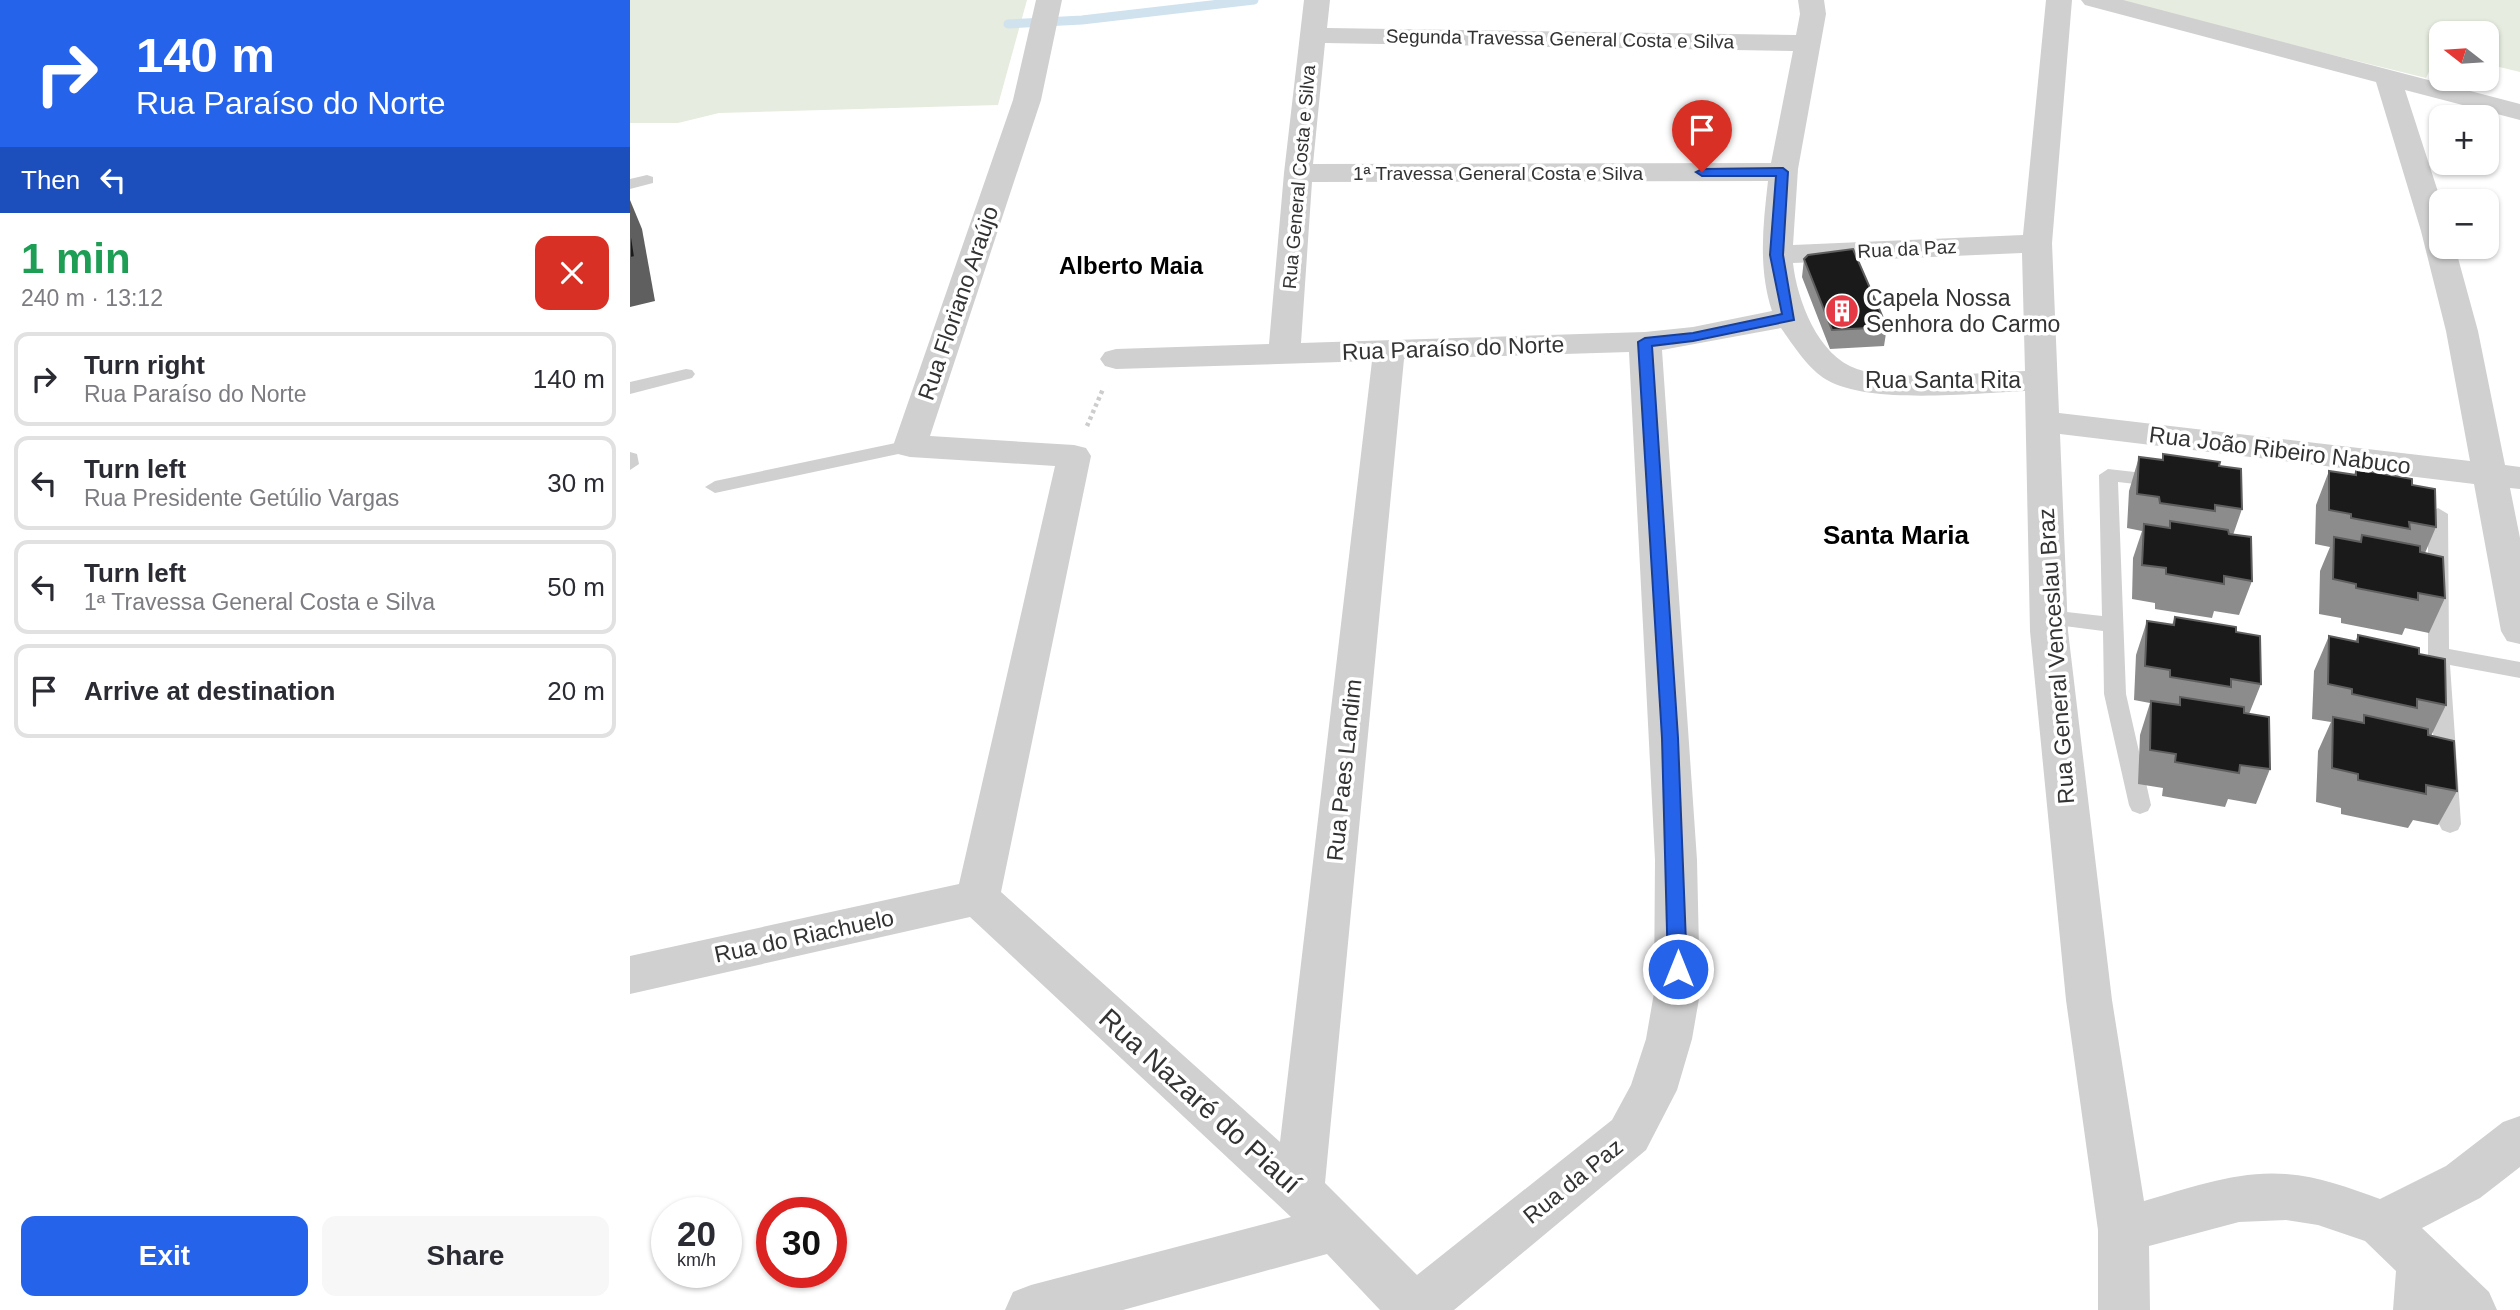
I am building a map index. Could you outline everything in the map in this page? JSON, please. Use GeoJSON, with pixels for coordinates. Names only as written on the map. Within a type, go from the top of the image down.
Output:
{"type":"FeatureCollection","features":[{"type":"Feature","properties":{"kind":"street","name":"Rua General Costa e Silva"},"geometry":{"type":"LineString","coordinates":[[1284,354],[1298,173],[1317,0]]}},
{"type":"Feature","properties":{"kind":"street"},"geometry":{"type":"LineString","coordinates":[[1789,317],[1777,255],[1783,172],[1813,14],[1811,0]]}},
{"type":"Feature","properties":{"kind":"street","name":"Rua General Venceslau Braz"},"geometry":{"type":"LineString","coordinates":[[2059,0],[2037,243],[2049,617],[2065,799],[2085,974],[2123,1230],[2124,1310]]}},
{"type":"Feature","properties":{"kind":"street"},"geometry":{"type":"LineString","coordinates":[[2094,0],[2520,112]]}},
{"type":"Feature","properties":{"kind":"street","name":"Rua Floriano Araújo"},"geometry":{"type":"LineString","coordinates":[[910,446],[1027,100],[1046,15]]}},
{"type":"Feature","properties":{"kind":"street","name":"Segunda Travessa General Costa e Silva"},"geometry":{"type":"LineString","coordinates":[[1312,35],[1808,43]]}},
{"type":"Feature","properties":{"kind":"street"},"geometry":{"type":"LineString","coordinates":[[2387,76],[2436,231],[2505,477],[2520,631]]}},
{"type":"Feature","properties":{"kind":"street","name":"1ª Travessa General Costa e Silva"},"geometry":{"type":"LineString","coordinates":[[1298,173],[1783,172]]}},
{"type":"Feature","properties":{"kind":"street","name":"Rua da Paz"},"geometry":{"type":"LineString","coordinates":[[1777,255],[2037,243]]}},
{"type":"Feature","properties":{"kind":"street","name":"Rua Paraíso do Norte"},"geometry":{"type":"LineString","coordinates":[[1116,359],[1645,342],[1693,337],[1789,317]]}},
{"type":"Feature","properties":{"kind":"street","name":"Rua Santa Rita"},"geometry":{"type":"LineString","coordinates":[[1789,317],[1818,355],[1845,377],[1894,383],[2040,380]]}},
{"type":"Feature","properties":{"kind":"street","name":"Rua da Paz"},"geometry":{"type":"LineString","coordinates":[[1415,1309],[1629,1135],[1653,1090],[1669,1039],[1677,993],[1676,860],[1645,342]]}},
{"type":"Feature","properties":{"kind":"street","name":"Rua Paes Landim"},"geometry":{"type":"LineString","coordinates":[[1299,1191],[1389,349]]}},
{"type":"Feature","properties":{"kind":"street","name":"Rua João Ribeiro Nabuco"},"geometry":{"type":"LineString","coordinates":[[2041,421],[2505,477]]}},
{"type":"Feature","properties":{"kind":"street"},"geometry":{"type":"LineString","coordinates":[[910,446],[1074,456],[978,898]]}},
{"type":"Feature","properties":{"kind":"street","name":"Rua Nazaré do Piauí"},"geometry":{"type":"LineString","coordinates":[[978,898],[1299,1191],[1415,1309]]}},
{"type":"Feature","properties":{"kind":"street","name":"Rua do Riachuelo"},"geometry":{"type":"LineString","coordinates":[[630,975],[978,898]]}},
{"type":"Feature","properties":{"kind":"street"},"geometry":{"type":"LineString","coordinates":[[2382,1223],[2463,1182],[2520,1138]]}},
{"type":"Feature","properties":{"kind":"street"},"geometry":{"type":"LineString","coordinates":[[2123,1230],[2224,1203],[2271,1197],[2308,1199],[2382,1223],[2471,1310]]}},
{"type":"Feature","properties":{"kind":"street"},"geometry":{"type":"LineString","coordinates":[[1031,1310],[1338,1228]]}},
{"type":"Feature","properties":{"kind":"street"},"geometry":{"type":"LineString","coordinates":[[2419,1310],[2422,1260]]}},
{"type":"Feature","properties":{"kind":"lane"},"geometry":{"type":"LineString","coordinates":[[630,184],[647,180]]}},
{"type":"Feature","properties":{"kind":"lane"},"geometry":{"type":"LineString","coordinates":[[630,388],[686,374]]}},
{"type":"Feature","properties":{"kind":"lane"},"geometry":{"type":"LineString","coordinates":[[715,487],[910,446]]}},
{"type":"Feature","properties":{"kind":"lane"},"geometry":{"type":"LineString","coordinates":[[630,458],[630,464]]}},
{"type":"Feature","properties":{"kind":"lane"},"geometry":{"type":"LineString","coordinates":[[2140,805],[2115,694],[2108,475],[2185,484]]}},
{"type":"Feature","properties":{"kind":"lane"},"geometry":{"type":"LineString","coordinates":[[2438,514],[2439,655],[2450,824]]}},
{"type":"Feature","properties":{"kind":"lane"},"geometry":{"type":"LineString","coordinates":[[2049,617],[2112,625]]}},
{"type":"Feature","properties":{"kind":"lane"},"geometry":{"type":"LineString","coordinates":[[2439,655],[2520,670]]}},
{"type":"Feature","properties":{"kind":"path"},"geometry":{"type":"LineString","coordinates":[[1074,456],[1116,359]]}},
{"type":"Feature","properties":{"kind":"shaded area"},"geometry":{"type":"Polygon","coordinates":[[[630,0],[1027,0],[998,105],[719,113],[678,123],[630,123],[630,0]]]}},
{"type":"Feature","properties":{"kind":"shaded area"},"geometry":{"type":"Polygon","coordinates":[[[2110,0],[2520,0],[2520,72],[2499,67],[2499,21],[2429,21],[2429,72],[2426,78],[2110,0]]]}},
{"type":"Feature","properties":{"kind":"building"},"geometry":{"type":"Polygon","coordinates":[[[630,224],[635,257],[630,258],[630,224]]]}},
{"type":"Feature","properties":{"kind":"building","name":"Capela Nossa Senhora do Carmo"},"geometry":{"type":"Polygon","coordinates":[[[1853,249],[1887,327],[1832,330],[1804,259],[1808,255],[1853,249]]]}},
{"type":"Feature","properties":{"kind":"building"},"geometry":{"type":"Polygon","coordinates":[[[2163,454],[2220,462],[2219,466],[2241,469],[2242,509],[2215,505],[2215,511],[2160,503],[2159,497],[2137,494],[2139,457],[2163,460],[2163,454]]]}},
{"type":"Feature","properties":{"kind":"building"},"geometry":{"type":"Polygon","coordinates":[[[2356,469],[2412,479],[2412,485],[2435,489],[2436,527],[2409,522],[2410,529],[2351,518],[2351,514],[2329,510],[2329,471],[2356,475],[2356,469]]]}},
{"type":"Feature","properties":{"kind":"building"},"geometry":{"type":"Polygon","coordinates":[[[2170,521],[2228,530],[2229,534],[2251,537],[2252,581],[2224,576],[2224,584],[2166,574],[2166,568],[2142,565],[2144,524],[2170,528],[2170,521]]]}},
{"type":"Feature","properties":{"kind":"building"},"geometry":{"type":"Polygon","coordinates":[[[2362,535],[2420,546],[2420,552],[2443,557],[2445,598],[2418,593],[2418,600],[2356,588],[2356,584],[2333,579],[2334,537],[2361,542],[2362,535]]]}},
{"type":"Feature","properties":{"kind":"building"},"geometry":{"type":"Polygon","coordinates":[[[2175,617],[2236,627],[2236,632],[2260,636],[2261,684],[2231,679],[2231,687],[2170,677],[2170,670],[2145,666],[2147,621],[2174,625],[2175,617]]]}},
{"type":"Feature","properties":{"kind":"building"},"geometry":{"type":"Polygon","coordinates":[[[2358,635],[2419,648],[2419,654],[2445,659],[2446,705],[2417,699],[2417,708],[2352,694],[2352,689],[2328,684],[2329,636],[2358,642],[2358,635]]]}},
{"type":"Feature","properties":{"kind":"building"},"geometry":{"type":"Polygon","coordinates":[[[2180,697],[2244,707],[2244,713],[2269,717],[2270,769],[2240,765],[2239,773],[2175,762],[2176,754],[2150,750],[2151,701],[2180,705],[2180,697]]]}},
{"type":"Feature","properties":{"kind":"building"},"geometry":{"type":"Polygon","coordinates":[[[2364,715],[2428,729],[2428,735],[2454,741],[2457,791],[2426,785],[2426,794],[2358,780],[2358,774],[2332,768],[2333,717],[2364,723],[2364,715]]]}},
{"type":"Feature","properties":{"kind":"waterway"},"geometry":{"type":"LineString","coordinates":[[1008,24],[1082,20],[1254,0]]}},
{"type":"Feature","properties":{"kind":"place","name":"Capela Nossa Senhora do Carmo"},"geometry":{"type":"Point","coordinates":[1842,311]}},
{"type":"Feature","properties":{"kind":"district","name":"Alberto Maia"},"geometry":{"type":"Point","coordinates":[1131,265]}},
{"type":"Feature","properties":{"kind":"district","name":"Santa Maria"},"geometry":{"type":"Point","coordinates":[1896,535]}},
{"type":"Feature","properties":{"kind":"route"},"geometry":{"type":"LineString","coordinates":[[1678,969],[1670,738],[1645,342],[1693,337],[1789,317],[1777,255],[1783,172],[1702,172]]}}]}
